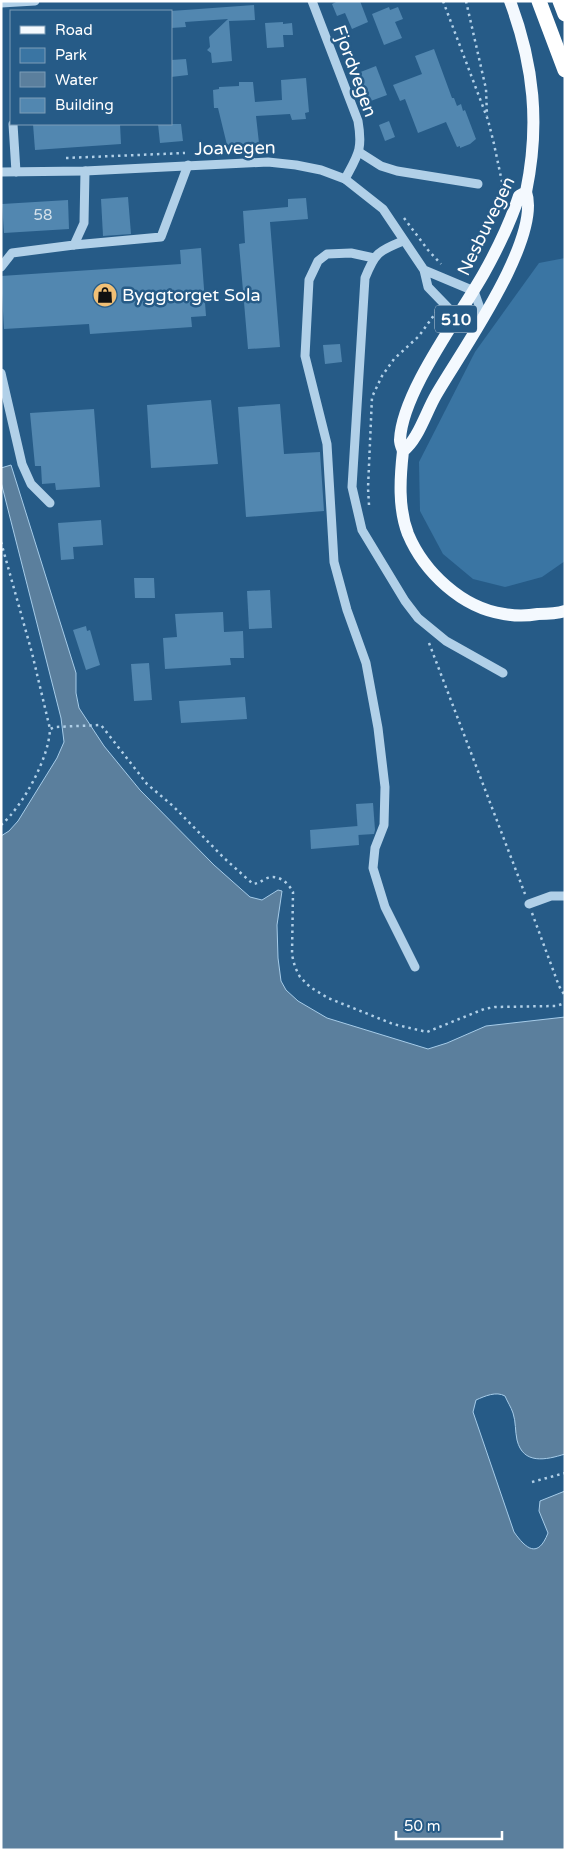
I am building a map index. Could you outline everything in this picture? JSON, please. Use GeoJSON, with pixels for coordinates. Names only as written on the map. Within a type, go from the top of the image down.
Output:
{"type":"FeatureCollection","features":[{"type":"Feature","properties":{"kind":"highway"},"geometry":{"type":"LineString","coordinates":[[539,1],[565,70]]}},
{"type":"Feature","properties":{"kind":"highway"},"geometry":{"type":"LineString","coordinates":[[560,1],[565,14]]}},
{"type":"Feature","properties":{"kind":"main road","name":"Nesbuvegen"},"geometry":{"type":"LineString","coordinates":[[403,451],[400,442],[411,401],[430,364],[474,291],[506,232],[519,196],[526,192],[534,143],[534,106],[524,41],[510,1]]}},
{"type":"Feature","properties":{"kind":"main road","name":"510"},"geometry":{"type":"LineString","coordinates":[[526,192],[529,201],[522,238],[506,278],[432,401],[410,446],[403,451],[401,504],[408,533],[422,559],[440,581],[459,596],[480,607],[504,614],[530,615],[565,611]]}},
{"type":"Feature","properties":{"kind":"street"},"geometry":{"type":"LineString","coordinates":[[1,3],[35,1]]}},
{"type":"Feature","properties":{"kind":"street","name":"Fjordvegen"},"geometry":{"type":"LineString","coordinates":[[312,1],[358,121],[361,137],[360,152]]}},
{"type":"Feature","properties":{"kind":"street"},"geometry":{"type":"LineString","coordinates":[[12,125],[16,172]]}},
{"type":"Feature","properties":{"kind":"street"},"geometry":{"type":"LineString","coordinates":[[345,180],[360,152],[381,166],[397,171],[478,184]]}},
{"type":"Feature","properties":{"kind":"street","name":"Joavegen"},"geometry":{"type":"LineString","coordinates":[[1,172],[85,171],[268,162],[296,164],[321,170],[345,180],[383,209],[424,270],[428,287],[457,317]]}},
{"type":"Feature","properties":{"kind":"street"},"geometry":{"type":"LineString","coordinates":[[1,266],[12,253],[74,245],[162,238],[188,165]]}},
{"type":"Feature","properties":{"kind":"street"},"geometry":{"type":"LineString","coordinates":[[74,245],[84,223],[85,171]]}},
{"type":"Feature","properties":{"kind":"street"},"geometry":{"type":"LineString","coordinates":[[403,241],[384,249],[374,258],[365,278],[352,487],[357,513],[367,538],[418,618],[446,641],[503,674]]}},
{"type":"Feature","properties":{"kind":"street"},"geometry":{"type":"LineString","coordinates":[[374,258],[351,254],[327,254],[318,262],[309,280],[305,356],[327,444],[334,562],[347,610],[366,663],[378,728],[385,787],[384,825],[375,848],[373,868],[385,907],[415,967]]}},
{"type":"Feature","properties":{"kind":"street"},"geometry":{"type":"LineString","coordinates":[[424,270],[474,291],[483,317],[457,317]]}},
{"type":"Feature","properties":{"kind":"street"},"geometry":{"type":"LineString","coordinates":[[1,373],[22,464],[31,484],[50,503]]}},
{"type":"Feature","properties":{"kind":"street"},"geometry":{"type":"LineString","coordinates":[[529,904],[551,896],[565,896]]}},
{"type":"Feature","properties":{"kind":"path"},"geometry":{"type":"LineString","coordinates":[[443,1],[488,120],[502,182],[499,214]]}},
{"type":"Feature","properties":{"kind":"path"},"geometry":{"type":"LineString","coordinates":[[466,1],[486,89],[488,120]]}},
{"type":"Feature","properties":{"kind":"path"},"geometry":{"type":"LineString","coordinates":[[62,159],[189,153]]}},
{"type":"Feature","properties":{"kind":"path"},"geometry":{"type":"LineString","coordinates":[[404,217],[428,250],[446,267]]}},
{"type":"Feature","properties":{"kind":"path"},"geometry":{"type":"LineString","coordinates":[[453,270],[460,272],[488,235]]}},
{"type":"Feature","properties":{"kind":"path"},"geometry":{"type":"LineString","coordinates":[[369,507],[368,488],[372,397],[382,376],[394,359],[419,336],[439,307]]}},
{"type":"Feature","properties":{"kind":"path"},"geometry":{"type":"LineString","coordinates":[[1,542],[32,653],[50,729],[50,741],[37,773],[8,819],[1,825]]}},
{"type":"Feature","properties":{"kind":"path"},"geometry":{"type":"LineString","coordinates":[[429,643],[559,986],[565,996]]}},
{"type":"Feature","properties":{"kind":"path"},"geometry":{"type":"LineString","coordinates":[[50,729],[55,727],[100,725],[147,784],[173,806],[224,858],[253,884],[260,883],[266,878],[278,878],[288,883],[293,892],[292,954],[295,966],[300,977],[319,993],[394,1024],[427,1032],[484,1009],[495,1007],[556,1006],[565,1003]]}},
{"type":"Feature","properties":{"kind":"path"},"geometry":{"type":"LineString","coordinates":[[532,1482],[565,1473]]}},
{"type":"Feature","properties":{"kind":"green space"},"geometry":{"type":"Polygon","coordinates":[[[565,258],[565,561],[542,577],[505,587],[473,579],[443,554],[420,511],[419,462],[475,352],[539,263],[565,258]]]}},
{"type":"Feature","properties":{"kind":"water"},"geometry":{"type":"Polygon","coordinates":[[[11,465],[76,673],[76,693],[79,708],[104,746],[140,790],[214,865],[250,897],[262,900],[278,890],[282,891],[277,925],[278,958],[281,981],[286,990],[298,1001],[327,1018],[428,1049],[486,1026],[565,1017],[565,1454],[536,1459],[524,1454],[517,1440],[514,1416],[505,1396],[494,1394],[476,1400],[473,1412],[514,1532],[527,1547],[536,1549],[544,1541],[548,1533],[539,1511],[540,1501],[565,1491],[565,1850],[1,1850],[1,836],[9,831],[18,821],[57,758],[64,742],[61,718],[1,482],[1,468],[11,465]]]}},
{"type":"Feature","properties":{"kind":"building"},"geometry":{"type":"Polygon","coordinates":[[[338,1],[360,1],[368,22],[352,29],[345,13],[337,16],[332,4],[338,1]]]}},
{"type":"Feature","properties":{"kind":"building"},"geometry":{"type":"Polygon","coordinates":[[[254,5],[255,20],[229,21],[232,61],[212,63],[211,53],[207,50],[210,47],[209,37],[228,19],[185,22],[186,27],[172,28],[172,11],[254,5]]]}},
{"type":"Feature","properties":{"kind":"building"},"geometry":{"type":"Polygon","coordinates":[[[389,7],[390,10],[398,7],[403,19],[395,22],[402,38],[384,45],[372,14],[389,7]]]}},
{"type":"Feature","properties":{"kind":"building"},"geometry":{"type":"Polygon","coordinates":[[[283,22],[283,24],[292,23],[293,35],[283,35],[284,47],[267,48],[265,23],[283,22]]]}},
{"type":"Feature","properties":{"kind":"building"},"geometry":{"type":"Polygon","coordinates":[[[434,49],[452,98],[454,98],[457,106],[461,104],[463,111],[465,110],[476,139],[460,148],[460,146],[457,147],[446,122],[418,133],[405,99],[400,101],[393,85],[422,74],[415,56],[434,49]]]}},
{"type":"Feature","properties":{"kind":"building"},"geometry":{"type":"Polygon","coordinates":[[[186,59],[188,75],[172,77],[172,60],[186,59]]]}},
{"type":"Feature","properties":{"kind":"building"},"geometry":{"type":"Polygon","coordinates":[[[376,66],[387,95],[368,102],[358,73],[376,66]]]}},
{"type":"Feature","properties":{"kind":"building"},"geometry":{"type":"Polygon","coordinates":[[[306,78],[309,112],[305,113],[306,119],[292,120],[290,114],[256,116],[259,143],[227,145],[218,108],[214,108],[213,90],[219,89],[219,87],[239,86],[239,82],[253,82],[255,102],[282,100],[281,80],[306,78]]]}},
{"type":"Feature","properties":{"kind":"building"},"geometry":{"type":"Polygon","coordinates":[[[389,121],[395,137],[385,141],[379,125],[389,121]]]}},
{"type":"Feature","properties":{"kind":"building"},"geometry":{"type":"Polygon","coordinates":[[[181,124],[183,141],[160,143],[158,125],[181,124]]]}},
{"type":"Feature","properties":{"kind":"building"},"geometry":{"type":"Polygon","coordinates":[[[33,125],[120,125],[121,144],[35,150],[33,125]]]}},
{"type":"Feature","properties":{"kind":"building"},"geometry":{"type":"Polygon","coordinates":[[[128,197],[131,234],[103,236],[101,199],[128,197]]]}},
{"type":"Feature","properties":{"kind":"building"},"geometry":{"type":"Polygon","coordinates":[[[306,198],[308,219],[270,222],[280,347],[248,349],[239,244],[245,243],[243,211],[288,207],[288,199],[306,198]]]}},
{"type":"Feature","properties":{"kind":"building"},"geometry":{"type":"Polygon","coordinates":[[[68,200],[69,229],[4,233],[2,204],[68,200]]]}},
{"type":"Feature","properties":{"kind":"building"},"geometry":{"type":"Polygon","coordinates":[[[201,248],[206,316],[191,317],[192,327],[90,334],[89,324],[4,329],[1,276],[181,264],[180,250],[201,248]]]}},
{"type":"Feature","properties":{"kind":"building"},"geometry":{"type":"Polygon","coordinates":[[[340,344],[342,362],[325,364],[323,345],[340,344]]]}},
{"type":"Feature","properties":{"kind":"building"},"geometry":{"type":"Polygon","coordinates":[[[211,400],[218,464],[151,468],[147,405],[211,400]]]}},
{"type":"Feature","properties":{"kind":"building"},"geometry":{"type":"Polygon","coordinates":[[[280,404],[284,454],[320,452],[324,511],[246,517],[238,407],[280,404]]]}},
{"type":"Feature","properties":{"kind":"building"},"geometry":{"type":"Polygon","coordinates":[[[94,409],[100,487],[56,490],[55,483],[42,484],[41,466],[35,466],[30,413],[94,409]]]}},
{"type":"Feature","properties":{"kind":"building"},"geometry":{"type":"Polygon","coordinates":[[[101,520],[103,545],[73,547],[74,559],[61,560],[58,523],[101,520]]]}},
{"type":"Feature","properties":{"kind":"building"},"geometry":{"type":"Polygon","coordinates":[[[134,578],[154,578],[155,598],[135,598],[134,578]]]}},
{"type":"Feature","properties":{"kind":"building"},"geometry":{"type":"Polygon","coordinates":[[[270,590],[272,628],[249,629],[247,591],[270,590]]]}},
{"type":"Feature","properties":{"kind":"building"},"geometry":{"type":"Polygon","coordinates":[[[223,612],[224,632],[243,631],[244,658],[230,658],[231,665],[165,669],[163,638],[177,637],[175,614],[223,612]]]}},
{"type":"Feature","properties":{"kind":"building"},"geometry":{"type":"Polygon","coordinates":[[[86,626],[87,631],[90,630],[100,665],[86,670],[73,630],[86,626]]]}},
{"type":"Feature","properties":{"kind":"building"},"geometry":{"type":"Polygon","coordinates":[[[149,663],[152,700],[134,701],[131,664],[149,663]]]}},
{"type":"Feature","properties":{"kind":"building"},"geometry":{"type":"Polygon","coordinates":[[[245,697],[247,719],[181,723],[179,701],[245,697]]]}},
{"type":"Feature","properties":{"kind":"building"},"geometry":{"type":"Polygon","coordinates":[[[373,803],[374,834],[358,835],[356,804],[373,803]]]}},
{"type":"Feature","properties":{"kind":"building"},"geometry":{"type":"Polygon","coordinates":[[[358,826],[359,845],[311,849],[310,830],[358,826]]]}},
{"type":"Feature","properties":{"kind":"place","name":"Byggtorget Sola"},"geometry":{"type":"Point","coordinates":[105,295]}}]}
